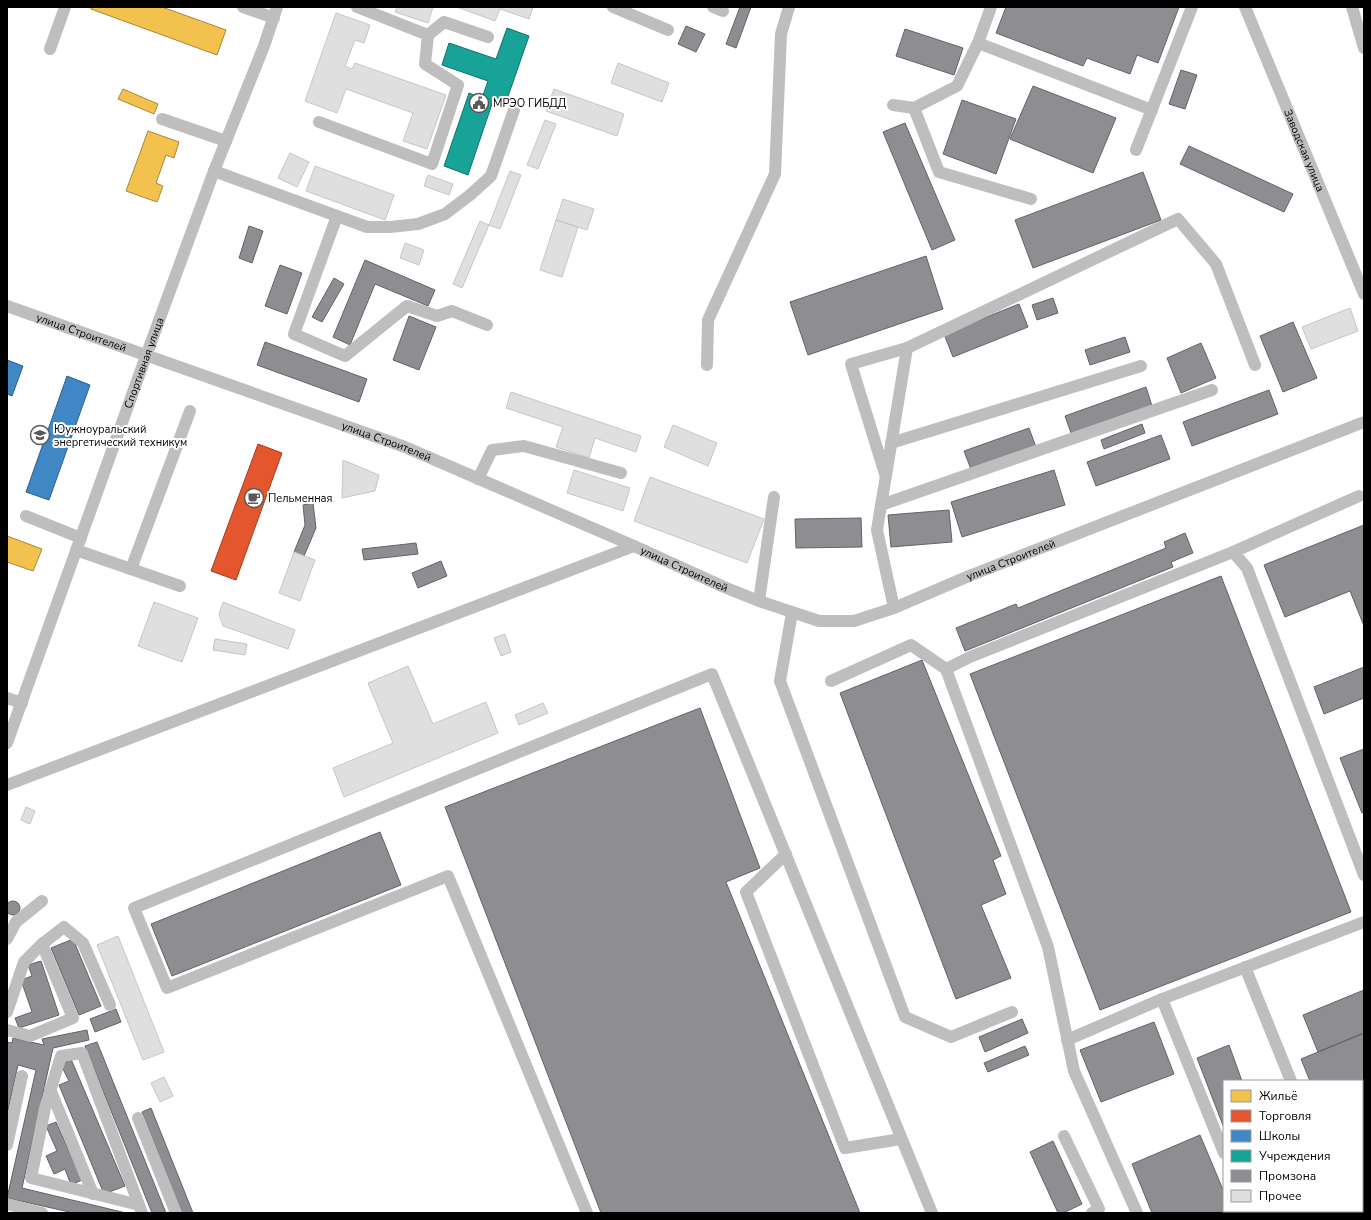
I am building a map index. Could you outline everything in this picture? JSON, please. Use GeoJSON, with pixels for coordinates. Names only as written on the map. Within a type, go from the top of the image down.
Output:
{"type":"FeatureCollection","features":[{"type":"Feature","properties":{"kind":"street"},"geometry":{"type":"LineString","coordinates":[[50,49],[65,7]]}},
{"type":"Feature","properties":{"kind":"street"},"geometry":{"type":"LineString","coordinates":[[243,7],[276,12]]}},
{"type":"Feature","properties":{"kind":"street"},"geometry":{"type":"LineString","coordinates":[[357,7],[428,36]]}},
{"type":"Feature","properties":{"kind":"street"},"geometry":{"type":"LineString","coordinates":[[613,7],[668,30]]}},
{"type":"Feature","properties":{"kind":"street"},"geometry":{"type":"LineString","coordinates":[[707,365],[708,320],[775,174],[781,34],[789,7]]}},
{"type":"Feature","properties":{"kind":"street"},"geometry":{"type":"LineString","coordinates":[[893,105],[914,108],[956,86],[978,43],[991,7]]}},
{"type":"Feature","properties":{"kind":"street"},"geometry":{"type":"LineString","coordinates":[[1136,150],[1192,7]]}},
{"type":"Feature","properties":{"kind":"street","name":"Заводская улица"},"geometry":{"type":"LineString","coordinates":[[1246,7],[1364,294]]}},
{"type":"Feature","properties":{"kind":"street"},"geometry":{"type":"LineString","coordinates":[[1352,7],[1364,48]]}},
{"type":"Feature","properties":{"kind":"street","name":"Спортивная улица"},"geometry":{"type":"LineString","coordinates":[[7,744],[146,356],[214,171],[276,12]]}},
{"type":"Feature","properties":{"kind":"street"},"geometry":{"type":"LineString","coordinates":[[320,122],[432,164],[458,85],[424,64],[428,36],[444,22],[488,37]]}},
{"type":"Feature","properties":{"kind":"street"},"geometry":{"type":"LineString","coordinates":[[978,43],[1152,110]]}},
{"type":"Feature","properties":{"kind":"street"},"geometry":{"type":"LineString","coordinates":[[914,108],[939,172],[1031,199]]}},
{"type":"Feature","properties":{"kind":"street"},"geometry":{"type":"LineString","coordinates":[[214,171],[367,227],[390,227],[418,224],[445,214],[474,192],[491,176],[514,110]]}},
{"type":"Feature","properties":{"kind":"street"},"geometry":{"type":"LineString","coordinates":[[162,119],[226,141]]}},
{"type":"Feature","properties":{"kind":"street"},"geometry":{"type":"LineString","coordinates":[[337,216],[294,334],[345,356],[407,306],[437,316],[452,311],[487,325]]}},
{"type":"Feature","properties":{"kind":"street"},"geometry":{"type":"LineString","coordinates":[[886,477],[851,364],[907,348],[1178,220],[1216,264],[1255,365]]}},
{"type":"Feature","properties":{"kind":"street","name":"улица Строителей"},"geometry":{"type":"LineString","coordinates":[[7,306],[405,447],[634,546],[724,587],[792,613],[819,621],[854,621],[894,608],[970,576],[1364,422]]}},
{"type":"Feature","properties":{"kind":"street"},"geometry":{"type":"LineString","coordinates":[[894,608],[877,530],[907,348]]}},
{"type":"Feature","properties":{"kind":"street"},"geometry":{"type":"LineString","coordinates":[[891,443],[1141,366]]}},
{"type":"Feature","properties":{"kind":"street"},"geometry":{"type":"LineString","coordinates":[[881,505],[1212,390]]}},
{"type":"Feature","properties":{"kind":"street"},"geometry":{"type":"LineString","coordinates":[[131,569],[190,411]]}},
{"type":"Feature","properties":{"kind":"street"},"geometry":{"type":"LineString","coordinates":[[478,479],[492,450],[524,446],[621,473]]}},
{"type":"Feature","properties":{"kind":"street"},"geometry":{"type":"LineString","coordinates":[[946,669],[970,657],[1233,552],[1359,496]]}},
{"type":"Feature","properties":{"kind":"street"},"geometry":{"type":"LineString","coordinates":[[759,601],[774,497]]}},
{"type":"Feature","properties":{"kind":"street"},"geometry":{"type":"LineString","coordinates":[[26,516],[81,538]]}},
{"type":"Feature","properties":{"kind":"street"},"geometry":{"type":"LineString","coordinates":[[7,785],[634,546]]}},
{"type":"Feature","properties":{"kind":"street"},"geometry":{"type":"LineString","coordinates":[[76,550],[180,586]]}},
{"type":"Feature","properties":{"kind":"street"},"geometry":{"type":"LineString","coordinates":[[1233,552],[1247,568],[1364,876]]}},
{"type":"Feature","properties":{"kind":"street"},"geometry":{"type":"LineString","coordinates":[[792,613],[780,681],[905,1017],[951,1037],[1012,1012]]}},
{"type":"Feature","properties":{"kind":"street"},"geometry":{"type":"LineString","coordinates":[[831,681],[911,645],[946,669],[1048,946],[1074,1070],[1137,1213]]}},
{"type":"Feature","properties":{"kind":"street"},"geometry":{"type":"LineString","coordinates":[[587,1213],[448,876],[167,988],[134,908],[712,674],[932,1213]]}},
{"type":"Feature","properties":{"kind":"street"},"geometry":{"type":"LineString","coordinates":[[7,698],[22,703]]}},
{"type":"Feature","properties":{"kind":"street"},"geometry":{"type":"LineString","coordinates":[[786,854],[746,892],[846,1148],[901,1139]]}},
{"type":"Feature","properties":{"kind":"street"},"geometry":{"type":"LineString","coordinates":[[7,939],[16,922],[42,902]]}},
{"type":"Feature","properties":{"kind":"street"},"geometry":{"type":"LineString","coordinates":[[1068,1040],[1162,999],[1364,922]]}},
{"type":"Feature","properties":{"kind":"street"},"geometry":{"type":"LineString","coordinates":[[7,1012],[24,962],[42,944],[64,928],[83,943],[110,1005]]}},
{"type":"Feature","properties":{"kind":"street"},"geometry":{"type":"LineString","coordinates":[[7,1030],[30,1036],[73,1018],[42,944]]}},
{"type":"Feature","properties":{"kind":"street"},"geometry":{"type":"LineString","coordinates":[[1245,967],[1291,1080]]}},
{"type":"Feature","properties":{"kind":"street"},"geometry":{"type":"LineString","coordinates":[[1162,999],[1223,1150]]}},
{"type":"Feature","properties":{"kind":"street"},"geometry":{"type":"LineString","coordinates":[[82,1053],[140,1209],[93,1194],[31,1178],[44,1108],[60,1056],[82,1053]]}},
{"type":"Feature","properties":{"kind":"street"},"geometry":{"type":"LineString","coordinates":[[7,1145],[22,1076]]}},
{"type":"Feature","properties":{"kind":"street"},"geometry":{"type":"LineString","coordinates":[[50,1089],[93,1194]]}},
{"type":"Feature","properties":{"kind":"street"},"geometry":{"type":"LineString","coordinates":[[138,1118],[176,1213]]}},
{"type":"Feature","properties":{"kind":"street"},"geometry":{"type":"LineString","coordinates":[[1064,1136],[1099,1209],[1092,1213]]}},
{"type":"Feature","properties":{"kind":"street"},"geometry":{"type":"LineString","coordinates":[[7,1204],[42,1213]]}},
{"type":"Feature","properties":{"kind":"building: Жильё"},"geometry":{"type":"Polygon","coordinates":[[[91,7],[162,7],[226,30],[217,55],[91,9],[91,7]]]}},
{"type":"Feature","properties":{"kind":"building: Жильё"},"geometry":{"type":"Polygon","coordinates":[[[123,89],[158,104],[154,114],[118,99],[123,89]]]}},
{"type":"Feature","properties":{"kind":"building: Жильё"},"geometry":{"type":"Polygon","coordinates":[[[148,131],[179,142],[174,158],[166,155],[156,183],[163,186],[157,202],[126,191],[148,131]]]}},
{"type":"Feature","properties":{"kind":"building: Жильё"},"geometry":{"type":"Polygon","coordinates":[[[7,536],[42,549],[33,571],[7,562],[7,536]]]}},
{"type":"Feature","properties":{"kind":"building: Торговля"},"geometry":{"type":"Polygon","coordinates":[[[258,444],[282,453],[236,580],[211,571],[258,444]]]}},
{"type":"Feature","properties":{"kind":"building: Школы"},"geometry":{"type":"Polygon","coordinates":[[[7,360],[23,366],[12,396],[7,394],[7,360]]]}},
{"type":"Feature","properties":{"kind":"building: Школы"},"geometry":{"type":"Polygon","coordinates":[[[67,376],[90,385],[49,500],[26,492],[67,376]]]}},
{"type":"Feature","properties":{"kind":"building: Учреждения","name":"МРЭО ГИБДД"},"geometry":{"type":"Polygon","coordinates":[[[507,28],[529,36],[505,105],[493,101],[468,175],[444,166],[469,93],[482,98],[488,81],[442,65],[449,43],[496,59],[507,28]]]}},
{"type":"Feature","properties":{"kind":"building: Промзона"},"geometry":{"type":"Polygon","coordinates":[[[740,7],[751,7],[736,48],[726,44],[740,7]]]}},
{"type":"Feature","properties":{"kind":"building: Промзона"},"geometry":{"type":"Polygon","coordinates":[[[1006,7],[1179,7],[1158,63],[1137,55],[1130,74],[1087,58],[1083,66],[996,33],[1006,7]]]}},
{"type":"Feature","properties":{"kind":"building: Промзона"},"geometry":{"type":"Polygon","coordinates":[[[686,26],[705,34],[696,52],[678,44],[686,26]]]}},
{"type":"Feature","properties":{"kind":"building: Промзона"},"geometry":{"type":"Polygon","coordinates":[[[905,29],[963,48],[954,75],[896,56],[905,29]]]}},
{"type":"Feature","properties":{"kind":"building: Промзона"},"geometry":{"type":"Polygon","coordinates":[[[1181,70],[1197,75],[1185,109],[1169,104],[1181,70]]]}},
{"type":"Feature","properties":{"kind":"building: Промзона"},"geometry":{"type":"Polygon","coordinates":[[[1033,86],[1116,118],[1093,173],[1010,139],[1033,86]]]}},
{"type":"Feature","properties":{"kind":"building: Промзона"},"geometry":{"type":"Polygon","coordinates":[[[962,100],[1016,119],[996,174],[943,154],[962,100]]]}},
{"type":"Feature","properties":{"kind":"building: Промзона"},"geometry":{"type":"Polygon","coordinates":[[[905,123],[955,240],[932,250],[883,132],[905,123]]]}},
{"type":"Feature","properties":{"kind":"building: Промзона"},"geometry":{"type":"Polygon","coordinates":[[[1189,146],[1293,194],[1284,212],[1180,164],[1189,146]]]}},
{"type":"Feature","properties":{"kind":"building: Промзона"},"geometry":{"type":"Polygon","coordinates":[[[1143,172],[1161,220],[1033,268],[1015,220],[1143,172]]]}},
{"type":"Feature","properties":{"kind":"building: Промзона"},"geometry":{"type":"Polygon","coordinates":[[[249,226],[263,231],[252,263],[239,258],[249,226]]]}},
{"type":"Feature","properties":{"kind":"building: Промзона"},"geometry":{"type":"Polygon","coordinates":[[[926,256],[943,309],[808,355],[790,302],[926,256]]]}},
{"type":"Feature","properties":{"kind":"building: Промзона"},"geometry":{"type":"Polygon","coordinates":[[[365,260],[435,290],[428,306],[375,284],[350,345],[333,337],[365,260]]]}},
{"type":"Feature","properties":{"kind":"building: Промзона"},"geometry":{"type":"Polygon","coordinates":[[[280,265],[302,273],[287,314],[265,306],[280,265]]]}},
{"type":"Feature","properties":{"kind":"building: Промзона"},"geometry":{"type":"Polygon","coordinates":[[[334,278],[344,284],[322,322],[312,317],[334,278]]]}},
{"type":"Feature","properties":{"kind":"building: Промзона"},"geometry":{"type":"Polygon","coordinates":[[[1053,298],[1058,313],[1037,320],[1032,305],[1053,298]]]}},
{"type":"Feature","properties":{"kind":"building: Промзона"},"geometry":{"type":"Polygon","coordinates":[[[1019,304],[1028,327],[953,357],[944,334],[1019,304]]]}},
{"type":"Feature","properties":{"kind":"building: Промзона"},"geometry":{"type":"Polygon","coordinates":[[[409,316],[436,327],[419,370],[393,360],[409,316]]]}},
{"type":"Feature","properties":{"kind":"building: Промзона"},"geometry":{"type":"Polygon","coordinates":[[[1293,322],[1317,378],[1283,392],[1260,336],[1293,322]]]}},
{"type":"Feature","properties":{"kind":"building: Промзона"},"geometry":{"type":"Polygon","coordinates":[[[1125,337],[1130,352],[1090,365],[1085,350],[1125,337]]]}},
{"type":"Feature","properties":{"kind":"building: Промзона"},"geometry":{"type":"Polygon","coordinates":[[[265,342],[367,379],[359,402],[257,365],[265,342]]]}},
{"type":"Feature","properties":{"kind":"building: Промзона"},"geometry":{"type":"Polygon","coordinates":[[[1201,343],[1216,378],[1181,393],[1167,358],[1201,343]]]}},
{"type":"Feature","properties":{"kind":"building: Промзона"},"geometry":{"type":"Polygon","coordinates":[[[1146,387],[1152,406],[1072,436],[1065,416],[1146,387]]]}},
{"type":"Feature","properties":{"kind":"building: Промзона"},"geometry":{"type":"Polygon","coordinates":[[[1269,390],[1278,414],[1192,446],[1183,422],[1269,390]]]}},
{"type":"Feature","properties":{"kind":"building: Промзона"},"geometry":{"type":"Polygon","coordinates":[[[1142,424],[1145,433],[1104,449],[1101,440],[1142,424]]]}},
{"type":"Feature","properties":{"kind":"building: Промзона"},"geometry":{"type":"Polygon","coordinates":[[[1029,428],[1037,450],[972,472],[964,451],[1029,428]]]}},
{"type":"Feature","properties":{"kind":"building: Промзона"},"geometry":{"type":"Polygon","coordinates":[[[1161,435],[1170,459],[1096,486],[1087,462],[1161,435]]]}},
{"type":"Feature","properties":{"kind":"building: Промзона"},"geometry":{"type":"Polygon","coordinates":[[[1054,470],[1065,505],[962,537],[951,502],[1054,470]]]}},
{"type":"Feature","properties":{"kind":"building: Промзона"},"geometry":{"type":"Polygon","coordinates":[[[313,503],[316,528],[304,556],[294,552],[305,525],[303,505],[313,503]]]}},
{"type":"Feature","properties":{"kind":"building: Промзона"},"geometry":{"type":"Polygon","coordinates":[[[949,510],[952,542],[891,547],[888,515],[949,510]]]}},
{"type":"Feature","properties":{"kind":"building: Промзона"},"geometry":{"type":"Polygon","coordinates":[[[861,518],[862,547],[796,548],[795,519],[861,518]]]}},
{"type":"Feature","properties":{"kind":"building: Промзона"},"geometry":{"type":"Polygon","coordinates":[[[1364,525],[1364,626],[1350,591],[1285,617],[1264,565],[1364,525]]]}},
{"type":"Feature","properties":{"kind":"building: Промзона"},"geometry":{"type":"Polygon","coordinates":[[[1185,533],[1193,553],[1171,562],[1173,567],[965,651],[956,628],[1016,604],[1018,608],[1166,548],[1164,542],[1185,533]]]}},
{"type":"Feature","properties":{"kind":"building: Промзона"},"geometry":{"type":"Polygon","coordinates":[[[416,543],[418,554],[364,560],[362,549],[416,543]]]}},
{"type":"Feature","properties":{"kind":"building: Промзона"},"geometry":{"type":"Polygon","coordinates":[[[441,561],[447,576],[418,588],[412,573],[441,561]]]}},
{"type":"Feature","properties":{"kind":"building: Промзона"},"geometry":{"type":"Polygon","coordinates":[[[1221,576],[1351,912],[1100,1010],[970,674],[1221,576]]]}},
{"type":"Feature","properties":{"kind":"building: Промзона"},"geometry":{"type":"Polygon","coordinates":[[[922,660],[1001,856],[993,860],[1006,894],[981,905],[1011,978],[956,999],[840,693],[922,660]]]}},
{"type":"Feature","properties":{"kind":"building: Промзона"},"geometry":{"type":"Polygon","coordinates":[[[1364,667],[1364,698],[1324,714],[1314,687],[1364,667]]]}},
{"type":"Feature","properties":{"kind":"building: Промзона"},"geometry":{"type":"Polygon","coordinates":[[[700,708],[760,868],[726,882],[860,1213],[601,1213],[445,807],[700,708]]]}},
{"type":"Feature","properties":{"kind":"building: Промзона"},"geometry":{"type":"Polygon","coordinates":[[[1364,749],[1364,812],[1362,813],[1340,758],[1364,749]]]}},
{"type":"Feature","properties":{"kind":"building: Промзона"},"geometry":{"type":"Polygon","coordinates":[[[380,832],[401,885],[172,976],[151,924],[380,832]]]}},
{"type":"Feature","properties":{"kind":"building: Промзона"},"geometry":{"type":"Polygon","coordinates":[[[10,901],[16,901],[20,905],[20,911],[16,915],[10,915],[6,911],[6,905],[10,901]]]}},
{"type":"Feature","properties":{"kind":"building: Промзона"},"geometry":{"type":"Polygon","coordinates":[[[73,939],[101,1006],[79,1015],[51,948],[73,939]]]}},
{"type":"Feature","properties":{"kind":"building: Промзона"},"geometry":{"type":"Polygon","coordinates":[[[41,961],[59,1015],[19,1028],[15,1018],[32,1012],[21,980],[32,976],[28,965],[41,961]]]}},
{"type":"Feature","properties":{"kind":"building: Промзона"},"geometry":{"type":"Polygon","coordinates":[[[1364,990],[1364,1033],[1318,1052],[1303,1015],[1364,990]]]}},
{"type":"Feature","properties":{"kind":"building: Промзона"},"geometry":{"type":"Polygon","coordinates":[[[116,1009],[121,1022],[95,1032],[90,1019],[116,1009]]]}},
{"type":"Feature","properties":{"kind":"building: Промзона"},"geometry":{"type":"Polygon","coordinates":[[[1022,1019],[1028,1033],[985,1052],[979,1037],[1022,1019]]]}},
{"type":"Feature","properties":{"kind":"building: Промзона"},"geometry":{"type":"Polygon","coordinates":[[[1154,1022],[1174,1074],[1101,1102],[1080,1050],[1154,1022]]]}},
{"type":"Feature","properties":{"kind":"building: Промзона"},"geometry":{"type":"Polygon","coordinates":[[[87,1030],[89,1040],[53,1048],[22,1188],[126,1213],[74,1213],[7,1198],[36,1070],[18,1065],[7,1115],[7,1042],[12,1043],[13,1038],[44,1045],[42,1039],[87,1030]]]}},
{"type":"Feature","properties":{"kind":"building: Промзона"},"geometry":{"type":"Polygon","coordinates":[[[1364,1033],[1364,1179],[1363,1080],[1310,1080],[1301,1059],[1364,1033]]]}},
{"type":"Feature","properties":{"kind":"building: Промзона"},"geometry":{"type":"Polygon","coordinates":[[[97,1042],[166,1213],[152,1213],[85,1046],[97,1042]]]}},
{"type":"Feature","properties":{"kind":"building: Промзона"},"geometry":{"type":"Polygon","coordinates":[[[1229,1045],[1242,1080],[1223,1080],[1223,1125],[1197,1058],[1229,1045]]]}},
{"type":"Feature","properties":{"kind":"building: Промзона"},"geometry":{"type":"Polygon","coordinates":[[[1025,1046],[1029,1055],[988,1072],[984,1063],[1025,1046]]]}},
{"type":"Feature","properties":{"kind":"building: Промзона"},"geometry":{"type":"Polygon","coordinates":[[[71,1059],[125,1186],[104,1194],[59,1085],[69,1081],[61,1065],[71,1059]]]}},
{"type":"Feature","properties":{"kind":"building: Промзона"},"geometry":{"type":"Polygon","coordinates":[[[151,1108],[193,1213],[182,1213],[142,1112],[151,1108]]]}},
{"type":"Feature","properties":{"kind":"building: Промзона"},"geometry":{"type":"Polygon","coordinates":[[[56,1122],[82,1180],[71,1185],[65,1169],[54,1174],[46,1156],[57,1151],[46,1126],[56,1122]]]}},
{"type":"Feature","properties":{"kind":"building: Промзона"},"geometry":{"type":"Polygon","coordinates":[[[1200,1135],[1223,1190],[1223,1212],[1233,1213],[1152,1213],[1132,1164],[1200,1135]]]}},
{"type":"Feature","properties":{"kind":"building: Промзона"},"geometry":{"type":"Polygon","coordinates":[[[1053,1141],[1082,1204],[1063,1213],[1058,1213],[1030,1152],[1053,1141]]]}},
{"type":"Feature","properties":{"kind":"building: Прочее"},"geometry":{"type":"Polygon","coordinates":[[[397,7],[433,7],[428,23],[395,12],[397,7]]]}},
{"type":"Feature","properties":{"kind":"building: Прочее"},"geometry":{"type":"Polygon","coordinates":[[[457,7],[533,7],[529,19],[500,9],[495,21],[457,7]]]}},
{"type":"Feature","properties":{"kind":"building: Прочее"},"geometry":{"type":"Polygon","coordinates":[[[336,13],[370,25],[364,43],[355,40],[345,66],[352,69],[355,63],[446,95],[427,149],[403,141],[413,113],[346,89],[337,113],[305,101],[336,13]]]}},
{"type":"Feature","properties":{"kind":"building: Прочее"},"geometry":{"type":"Polygon","coordinates":[[[618,63],[669,83],[662,102],[611,83],[618,63]]]}},
{"type":"Feature","properties":{"kind":"building: Прочее"},"geometry":{"type":"Polygon","coordinates":[[[554,89],[624,114],[617,136],[546,111],[554,89]]]}},
{"type":"Feature","properties":{"kind":"building: Прочее"},"geometry":{"type":"Polygon","coordinates":[[[545,120],[556,124],[538,169],[527,165],[545,120]]]}},
{"type":"Feature","properties":{"kind":"building: Прочее"},"geometry":{"type":"Polygon","coordinates":[[[290,153],[309,162],[297,187],[278,178],[290,153]]]}},
{"type":"Feature","properties":{"kind":"building: Прочее"},"geometry":{"type":"Polygon","coordinates":[[[315,166],[394,195],[385,220],[306,191],[315,166]]]}},
{"type":"Feature","properties":{"kind":"building: Прочее"},"geometry":{"type":"Polygon","coordinates":[[[510,171],[521,175],[500,229],[489,225],[510,171]]]}},
{"type":"Feature","properties":{"kind":"building: Прочее"},"geometry":{"type":"Polygon","coordinates":[[[428,175],[453,184],[449,195],[424,186],[428,175]]]}},
{"type":"Feature","properties":{"kind":"building: Прочее"},"geometry":{"type":"Polygon","coordinates":[[[563,199],[594,209],[587,230],[556,220],[563,199]]]}},
{"type":"Feature","properties":{"kind":"building: Прочее"},"geometry":{"type":"Polygon","coordinates":[[[556,220],[578,227],[562,277],[540,270],[556,220]]]}},
{"type":"Feature","properties":{"kind":"building: Прочее"},"geometry":{"type":"Polygon","coordinates":[[[480,221],[489,225],[462,288],[453,284],[480,221]]]}},
{"type":"Feature","properties":{"kind":"building: Прочее"},"geometry":{"type":"Polygon","coordinates":[[[405,243],[424,250],[419,265],[400,258],[405,243]]]}},
{"type":"Feature","properties":{"kind":"building: Прочее"},"geometry":{"type":"Polygon","coordinates":[[[1350,308],[1358,331],[1311,349],[1302,327],[1350,308]]]}},
{"type":"Feature","properties":{"kind":"building: Прочее"},"geometry":{"type":"Polygon","coordinates":[[[511,392],[641,436],[636,452],[595,438],[589,458],[556,447],[563,427],[506,408],[511,392]]]}},
{"type":"Feature","properties":{"kind":"building: Прочее"},"geometry":{"type":"Polygon","coordinates":[[[673,425],[717,443],[708,466],[664,447],[673,425]]]}},
{"type":"Feature","properties":{"kind":"building: Прочее"},"geometry":{"type":"Polygon","coordinates":[[[343,460],[379,475],[375,491],[342,498],[343,460]]]}},
{"type":"Feature","properties":{"kind":"building: Прочее"},"geometry":{"type":"Polygon","coordinates":[[[574,470],[630,488],[623,511],[567,493],[574,470]]]}},
{"type":"Feature","properties":{"kind":"building: Прочее"},"geometry":{"type":"Polygon","coordinates":[[[650,477],[764,519],[747,563],[634,521],[650,477]]]}},
{"type":"Feature","properties":{"kind":"building: Прочее"},"geometry":{"type":"Polygon","coordinates":[[[294,552],[315,560],[300,601],[279,593],[294,552]]]}},
{"type":"Feature","properties":{"kind":"building: Прочее"},"geometry":{"type":"Polygon","coordinates":[[[154,602],[198,618],[182,662],[138,646],[154,602]]]}},
{"type":"Feature","properties":{"kind":"building: Прочее"},"geometry":{"type":"Polygon","coordinates":[[[223,602],[295,630],[288,649],[223,626],[219,614],[223,602]]]}},
{"type":"Feature","properties":{"kind":"building: Прочее"},"geometry":{"type":"Polygon","coordinates":[[[505,634],[511,652],[501,656],[494,638],[505,634]]]}},
{"type":"Feature","properties":{"kind":"building: Прочее"},"geometry":{"type":"Polygon","coordinates":[[[215,639],[247,644],[245,655],[213,650],[215,639]]]}},
{"type":"Feature","properties":{"kind":"building: Прочее"},"geometry":{"type":"Polygon","coordinates":[[[408,666],[433,724],[486,702],[498,733],[344,797],[333,768],[393,743],[368,683],[408,666]]]}},
{"type":"Feature","properties":{"kind":"building: Прочее"},"geometry":{"type":"Polygon","coordinates":[[[543,703],[548,713],[519,725],[515,715],[543,703]]]}},
{"type":"Feature","properties":{"kind":"building: Прочее"},"geometry":{"type":"Polygon","coordinates":[[[26,807],[35,811],[30,824],[21,820],[26,807]]]}},
{"type":"Feature","properties":{"kind":"building: Прочее"},"geometry":{"type":"Polygon","coordinates":[[[118,936],[164,1052],[143,1060],[97,945],[118,936]]]}},
{"type":"Feature","properties":{"kind":"building: Прочее"},"geometry":{"type":"Polygon","coordinates":[[[164,1077],[173,1096],[160,1102],[151,1083],[164,1077]]]}},
{"type":"Feature","properties":{"kind":"place","name":"МРЭО ГИБДД"},"geometry":{"type":"Point","coordinates":[479,103]}},
{"type":"Feature","properties":{"kind":"place","name":"Юужноуральский энергетический техникум"},"geometry":{"type":"Point","coordinates":[40,435]}},
{"type":"Feature","properties":{"kind":"place","name":"Пельменная"},"geometry":{"type":"Point","coordinates":[254,498]}}]}
